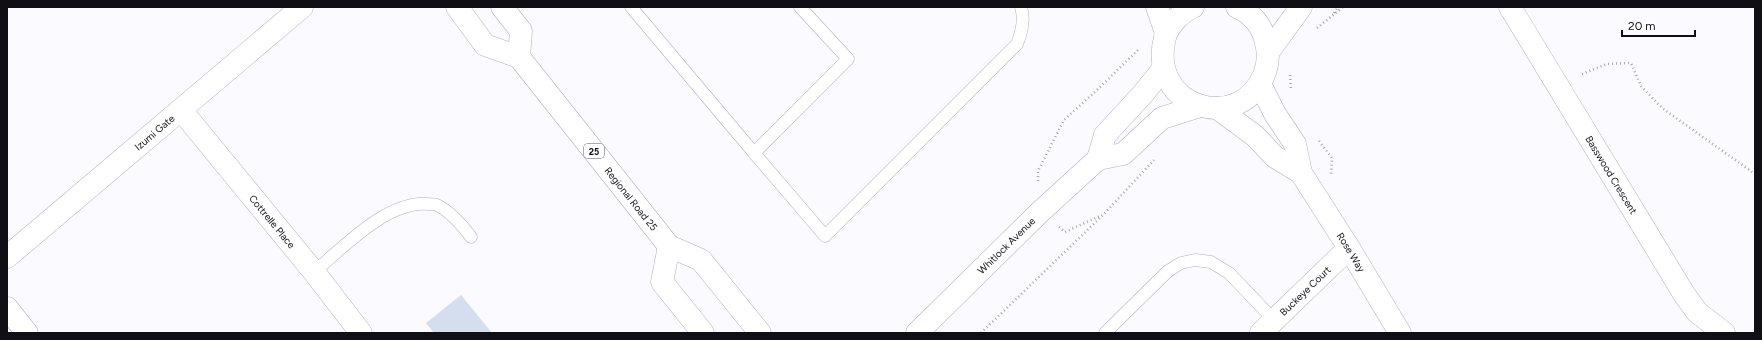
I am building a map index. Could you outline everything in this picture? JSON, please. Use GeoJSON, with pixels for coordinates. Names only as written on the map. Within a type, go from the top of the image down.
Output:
{"type":"FeatureCollection","features":[{"type":"Feature","properties":{"kind":"street","name":"Izumi Gate"},"geometry":{"type":"LineString","coordinates":[[7,257],[302,7]]}},
{"type":"Feature","properties":{"kind":"street"},"geometry":{"type":"LineString","coordinates":[[457,7],[485,45],[519,57],[521,31],[502,7]]}},
{"type":"Feature","properties":{"kind":"street"},"geometry":{"type":"LineString","coordinates":[[1157,7],[1166,33]]}},
{"type":"Feature","properties":{"kind":"street"},"geometry":{"type":"LineString","coordinates":[[1193,7],[1176,18],[1166,33],[1162,51],[1163,69],[1142,95],[1105,135],[1098,159],[1123,154],[1162,118],[1208,107],[1233,105],[1248,97],[1260,84],[1266,69],[1269,51],[1301,7]]}},
{"type":"Feature","properties":{"kind":"street","name":"Basswood Crescent"},"geometry":{"type":"LineString","coordinates":[[1510,7],[1684,294],[1697,312],[1724,333]]}},
{"type":"Feature","properties":{"kind":"street"},"geometry":{"type":"LineString","coordinates":[[1242,8],[1256,20],[1264,35],[1269,51]]}},
{"type":"Feature","properties":{"kind":"street","name":"Regional Road 25"},"geometry":{"type":"LineString","coordinates":[[519,57],[669,246],[701,260],[760,333]]}},
{"type":"Feature","properties":{"kind":"street","name":"Rose Way"},"geometry":{"type":"LineString","coordinates":[[1163,69],[1171,85],[1183,98],[1208,107],[1255,136],[1275,157],[1301,173]]}},
{"type":"Feature","properties":{"kind":"street","name":"Rose Way"},"geometry":{"type":"LineString","coordinates":[[1260,84],[1275,114],[1295,144],[1301,173],[1349,248],[1400,333]]}},
{"type":"Feature","properties":{"kind":"street","name":"Cottrelle Place"},"geometry":{"type":"LineString","coordinates":[[181,110],[314,272],[361,333]]}},
{"type":"Feature","properties":{"kind":"street","name":"Whitlock Avenue"},"geometry":{"type":"LineString","coordinates":[[917,333],[1040,212],[1098,159]]}},
{"type":"Feature","properties":{"kind":"street"},"geometry":{"type":"LineString","coordinates":[[669,246],[662,282],[703,333]]}},
{"type":"Feature","properties":{"kind":"street","name":"Buckeye Court"},"geometry":{"type":"LineString","coordinates":[[1268,327],[1349,248]]}},
{"type":"Feature","properties":{"kind":"street"},"geometry":{"type":"LineString","coordinates":[[7,308],[27,333]]}},
{"type":"Feature","properties":{"kind":"lane"},"geometry":{"type":"LineString","coordinates":[[631,7],[825,236],[1017,44],[1022,31],[1023,17],[1021,7]]}},
{"type":"Feature","properties":{"kind":"lane"},"geometry":{"type":"LineString","coordinates":[[754,153],[848,59],[800,7]]}},
{"type":"Feature","properties":{"kind":"lane"},"geometry":{"type":"LineString","coordinates":[[314,272],[371,224],[395,210],[418,203],[437,204],[458,221],[471,237]]}},
{"type":"Feature","properties":{"kind":"lane"},"geometry":{"type":"LineString","coordinates":[[1105,333],[1168,271],[1181,263],[1195,260],[1211,262],[1229,273],[1268,327]]}},
{"type":"Feature","properties":{"kind":"path"},"geometry":{"type":"LineString","coordinates":[[1332,17],[1338,7]]}},
{"type":"Feature","properties":{"kind":"path"},"geometry":{"type":"LineString","coordinates":[[1316,29],[1344,7]]}},
{"type":"Feature","properties":{"kind":"path"},"geometry":{"type":"LineString","coordinates":[[1104,214],[1065,232],[1040,212],[1038,171],[1064,120],[1139,50],[1140,45]]}},
{"type":"Feature","properties":{"kind":"path"},"geometry":{"type":"LineString","coordinates":[[1582,74],[1607,64],[1631,63],[1641,86],[1662,108],[1755,174]]}},
{"type":"Feature","properties":{"kind":"path"},"geometry":{"type":"LineString","coordinates":[[1290,72],[1290,89],[1292,97]]}},
{"type":"Feature","properties":{"kind":"path"},"geometry":{"type":"LineString","coordinates":[[1319,140],[1332,158]]}},
{"type":"Feature","properties":{"kind":"path"},"geometry":{"type":"LineString","coordinates":[[981,333],[1104,214],[1159,154]]}},
{"type":"Feature","properties":{"kind":"building"},"geometry":{"type":"Polygon","coordinates":[[[461,295],[492,333],[434,333],[426,323],[461,295]]]}}]}
